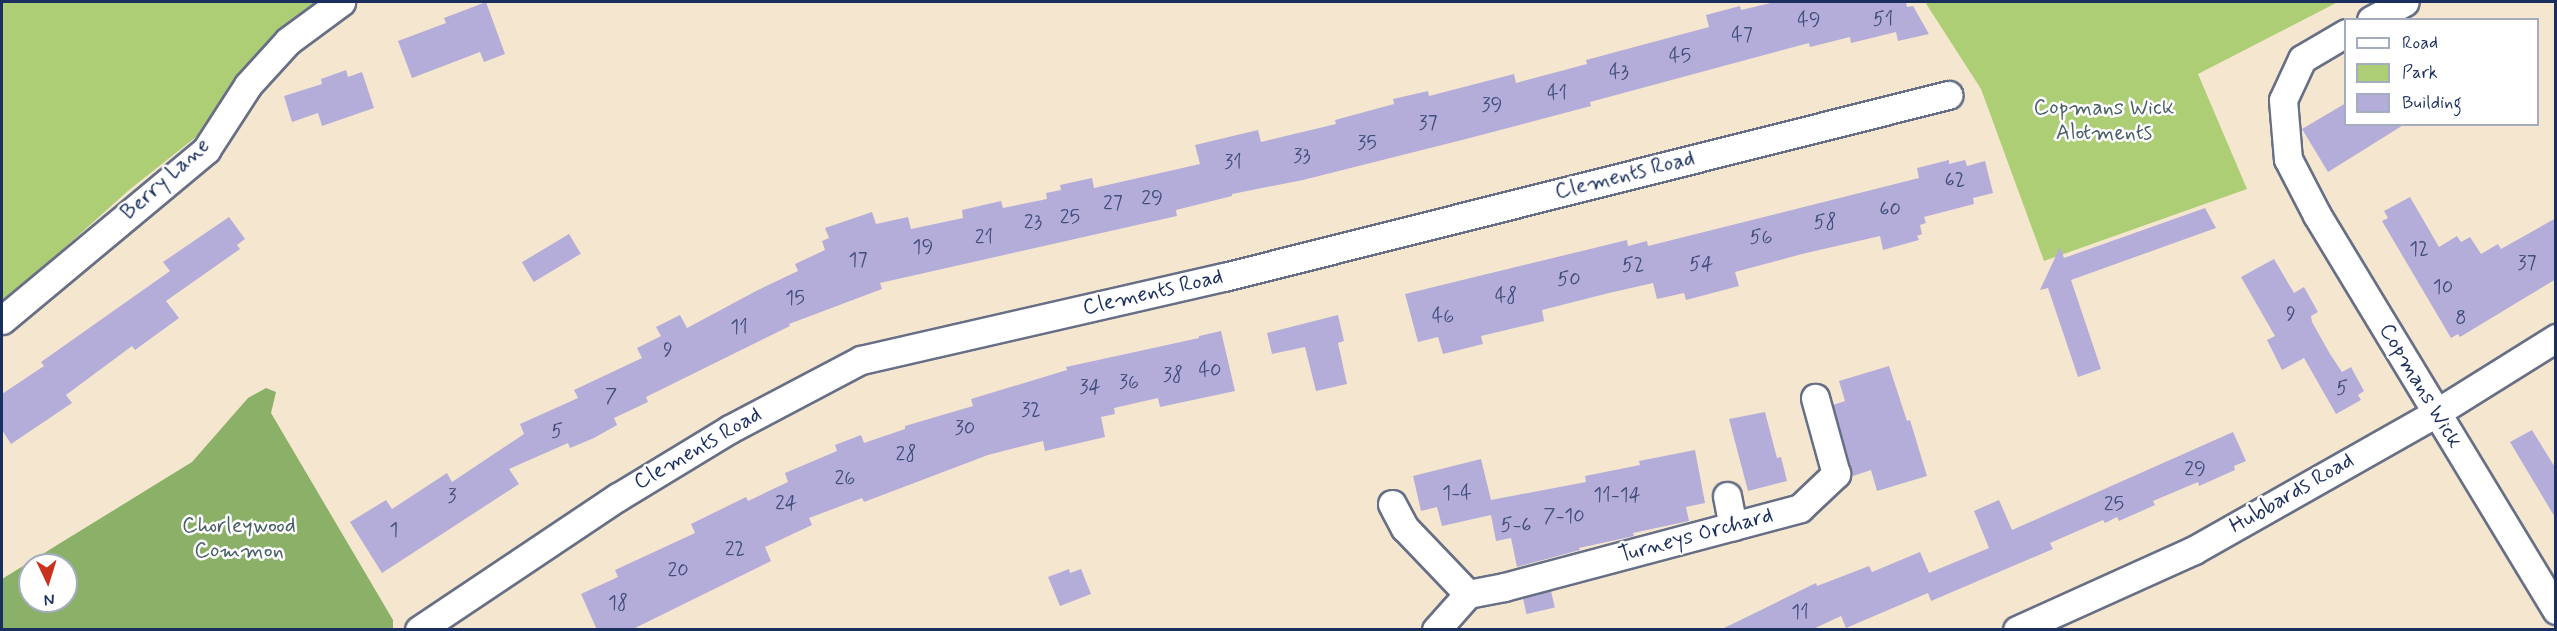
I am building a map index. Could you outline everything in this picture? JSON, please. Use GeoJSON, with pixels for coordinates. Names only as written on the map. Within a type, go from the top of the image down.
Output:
{"type":"FeatureCollection","features":[{"type":"Feature","properties":{"kind":"street","name":"Berry Lane"},"geometry":{"type":"LineString","coordinates":[[2,320],[206,150],[248,85],[288,41],[341,2]]}},
{"type":"Feature","properties":{"kind":"street"},"geometry":{"type":"LineString","coordinates":[[2375,18],[2405,2]]}},
{"type":"Feature","properties":{"kind":"street","name":"Copmans Wick"},"geometry":{"type":"LineString","coordinates":[[2344,34],[2302,59],[2292,79],[2283,100],[2288,159],[2317,215],[2556,610]]}},
{"type":"Feature","properties":{"kind":"street","name":"Clements Road"},"geometry":{"type":"LineString","coordinates":[[418,630],[618,497],[730,429],[861,360],[1224,277],[1948,95]]}},
{"type":"Feature","properties":{"kind":"street","name":"Hubbards Road"},"geometry":{"type":"LineString","coordinates":[[2018,630],[2194,550],[2436,412],[2556,338]]}},
{"type":"Feature","properties":{"kind":"street","name":"Turneys Orchard"},"geometry":{"type":"LineString","coordinates":[[1468,594],[1504,587],[1800,508],[1836,474],[1815,398]]}},
{"type":"Feature","properties":{"kind":"street"},"geometry":{"type":"LineString","coordinates":[[1727,496],[1733,526]]}},
{"type":"Feature","properties":{"kind":"street"},"geometry":{"type":"LineString","coordinates":[[1392,504],[1405,528],[1468,594],[1436,630]]}},
{"type":"Feature","properties":{"kind":"green space"},"geometry":{"type":"Polygon","coordinates":[[[2,2],[320,2],[201,133],[129,190],[2,304],[2,2]]]}},
{"type":"Feature","properties":{"kind":"green space","name":"Copmans Wick Alotments"},"geometry":{"type":"Polygon","coordinates":[[[1925,2],[2338,2],[2198,74],[2247,189],[2044,261],[1981,89],[1925,2]]]}},
{"type":"Feature","properties":{"kind":"green space","name":"Chorleywood Common"},"geometry":{"type":"Polygon","coordinates":[[[266,388],[276,392],[271,413],[393,620],[393,629],[2,629],[2,579],[18,569],[18,613],[78,613],[78,553],[44,553],[192,462],[248,398],[266,388]]]}},
{"type":"Feature","properties":{"kind":"building"},"geometry":{"type":"Polygon","coordinates":[[[486,2],[505,54],[484,62],[480,52],[412,78],[398,41],[446,23],[444,18],[486,2]]]}},
{"type":"Feature","properties":{"kind":"building"},"geometry":{"type":"Polygon","coordinates":[[[1775,2],[1906,2],[1907,7],[1913,6],[1929,34],[1898,41],[1896,32],[1851,43],[1850,37],[1810,47],[1809,43],[1590,102],[1591,106],[1462,140],[1303,180],[1232,194],[1232,196],[1176,210],[1177,216],[880,283],[882,289],[789,324],[790,326],[646,397],[648,402],[614,418],[617,425],[594,438],[570,448],[568,443],[509,469],[519,484],[382,573],[350,522],[386,500],[392,509],[447,473],[452,482],[524,434],[520,424],[578,398],[574,390],[642,358],[637,348],[661,336],[656,327],[680,315],[687,328],[798,271],[795,264],[825,250],[822,241],[829,238],[825,228],[872,212],[876,224],[908,217],[911,229],[963,218],[962,210],[1001,201],[1003,208],[1047,199],[1046,193],[1061,190],[1060,185],[1092,178],[1094,188],[1200,164],[1195,145],[1258,130],[1261,142],[1336,124],[1335,120],[1394,104],[1393,99],[1428,91],[1429,96],[1514,74],[1516,83],[1587,64],[1586,60],[1709,27],[1706,15],[1740,6],[1741,10],[1775,2]]]}},
{"type":"Feature","properties":{"kind":"building"},"geometry":{"type":"Polygon","coordinates":[[[346,70],[348,77],[362,72],[374,108],[322,126],[318,113],[292,122],[284,96],[322,84],[321,79],[346,70]]]}},
{"type":"Feature","properties":{"kind":"building"},"geometry":{"type":"Polygon","coordinates":[[[2344,104],[2344,126],[2402,126],[2328,172],[2302,129],[2344,104]]]}},
{"type":"Feature","properties":{"kind":"building"},"geometry":{"type":"Polygon","coordinates":[[[1949,160],[1949,164],[1965,160],[1967,166],[1985,161],[1993,193],[1973,198],[1974,204],[1924,217],[1926,223],[1920,225],[1922,234],[1917,236],[1919,240],[1883,250],[1880,236],[1802,254],[1735,272],[1739,286],[1686,300],[1684,293],[1657,299],[1653,283],[1609,293],[1542,310],[1544,321],[1481,336],[1483,344],[1443,354],[1438,337],[1418,342],[1405,294],[1627,240],[1628,246],[1647,241],[1648,246],[1919,178],[1917,168],[1949,160]]]}},
{"type":"Feature","properties":{"kind":"building"},"geometry":{"type":"Polygon","coordinates":[[[2410,197],[2439,247],[2457,236],[2461,242],[2470,237],[2481,254],[2498,244],[2501,249],[2556,218],[2556,279],[2460,337],[2458,334],[2451,338],[2382,221],[2388,218],[2384,211],[2410,197]]]}},
{"type":"Feature","properties":{"kind":"building"},"geometry":{"type":"Polygon","coordinates":[[[2205,208],[2216,228],[2071,280],[2101,369],[2078,377],[2048,288],[2040,290],[2060,247],[2064,258],[2205,208]]]}},
{"type":"Feature","properties":{"kind":"building"},"geometry":{"type":"Polygon","coordinates":[[[229,217],[245,239],[237,245],[240,249],[166,301],[179,318],[135,350],[132,346],[66,395],[72,403],[11,444],[2,430],[2,394],[44,366],[41,362],[170,271],[163,262],[229,217]]]}},
{"type":"Feature","properties":{"kind":"building"},"geometry":{"type":"Polygon","coordinates":[[[569,234],[581,254],[534,282],[522,262],[569,234]]]}},
{"type":"Feature","properties":{"kind":"building"},"geometry":{"type":"Polygon","coordinates":[[[2274,259],[2294,293],[2304,287],[2318,312],[2311,316],[2312,322],[2330,354],[2342,372],[2351,367],[2364,391],[2358,395],[2361,400],[2336,414],[2304,358],[2282,370],[2267,340],[2275,336],[2241,277],[2274,259]]]}},
{"type":"Feature","properties":{"kind":"building"},"geometry":{"type":"Polygon","coordinates":[[[1338,315],[1344,341],[1338,343],[1347,384],[1316,391],[1305,347],[1272,354],[1267,333],[1338,315]]]}},
{"type":"Feature","properties":{"kind":"building"},"geometry":{"type":"Polygon","coordinates":[[[1221,331],[1235,391],[1160,407],[1158,398],[1114,408],[1115,414],[1101,417],[1105,437],[1045,451],[1043,441],[988,455],[864,502],[862,498],[809,518],[812,525],[765,547],[771,561],[631,630],[597,630],[581,594],[618,577],[615,570],[695,533],[691,524],[746,497],[748,501],[788,482],[785,473],[837,451],[835,445],[861,435],[864,443],[905,429],[905,426],[973,406],[971,399],[1067,370],[1066,367],[1199,338],[1199,336],[1221,331]]]}},
{"type":"Feature","properties":{"kind":"building"},"geometry":{"type":"Polygon","coordinates":[[[1889,366],[1907,421],[1910,420],[1927,476],[1877,491],[1871,470],[1853,476],[1833,405],[1845,401],[1839,381],[1889,366]]]}},
{"type":"Feature","properties":{"kind":"building"},"geometry":{"type":"Polygon","coordinates":[[[1765,412],[1777,458],[1781,457],[1787,481],[1748,491],[1729,419],[1765,412]]]}},
{"type":"Feature","properties":{"kind":"building"},"geometry":{"type":"Polygon","coordinates":[[[2532,430],[2556,469],[2556,519],[2510,442],[2532,430]]]}},
{"type":"Feature","properties":{"kind":"building"},"geometry":{"type":"Polygon","coordinates":[[[2233,432],[2246,461],[2234,466],[2235,470],[2199,486],[2198,482],[2153,501],[2155,505],[2119,521],[2117,517],[2105,523],[2103,520],[2050,543],[2053,549],[1931,601],[1928,593],[1846,628],[1841,616],[1811,630],[1720,630],[1816,583],[1817,586],[1869,566],[1872,572],[1920,552],[1929,573],[1989,548],[1974,511],[1999,500],[2012,530],[2233,432]]]}},
{"type":"Feature","properties":{"kind":"building"},"geometry":{"type":"Polygon","coordinates":[[[1695,450],[1705,503],[1686,507],[1689,521],[1633,533],[1634,536],[1579,548],[1580,550],[1517,567],[1511,538],[1496,541],[1491,515],[1442,526],[1437,507],[1421,511],[1413,476],[1481,459],[1491,500],[1586,482],[1585,476],[1640,465],[1639,461],[1695,450]]]}},
{"type":"Feature","properties":{"kind":"building"},"geometry":{"type":"Polygon","coordinates":[[[1069,569],[1070,573],[1081,569],[1091,594],[1060,606],[1048,577],[1069,569]]]}},
{"type":"Feature","properties":{"kind":"building"},"geometry":{"type":"Polygon","coordinates":[[[1551,591],[1555,608],[1527,614],[1523,598],[1551,591]]]}}]}
